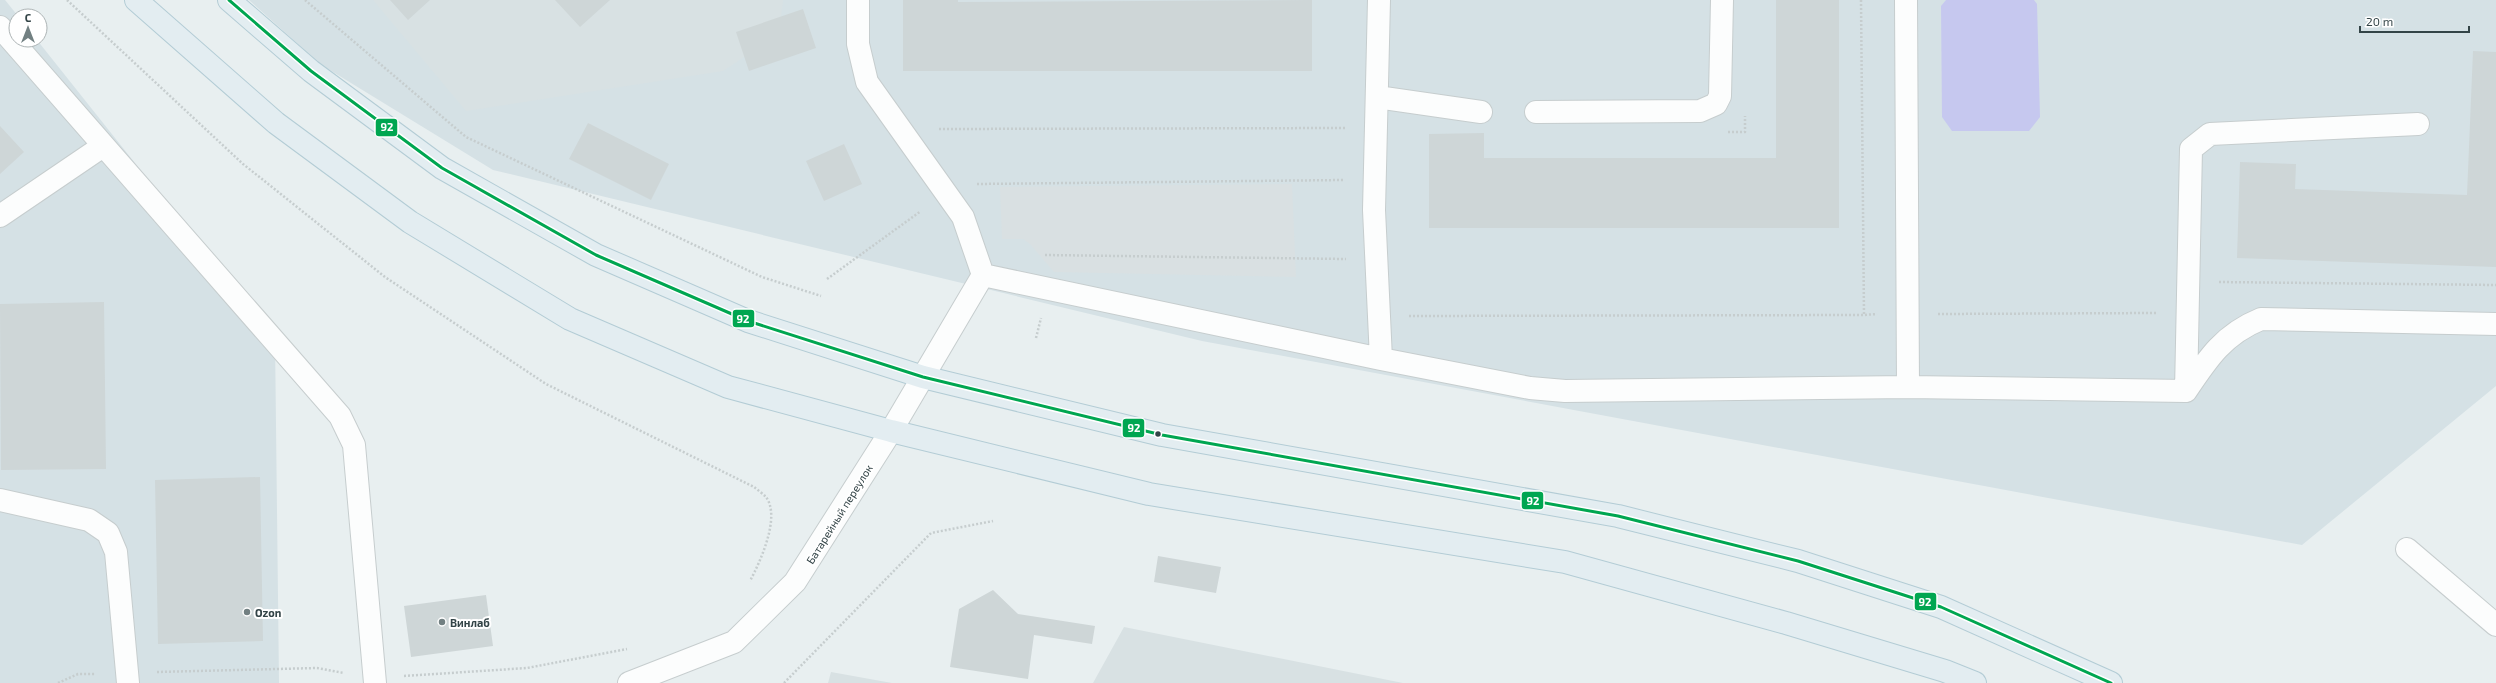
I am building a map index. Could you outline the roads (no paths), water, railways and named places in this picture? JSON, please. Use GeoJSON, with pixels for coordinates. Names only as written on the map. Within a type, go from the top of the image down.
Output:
{"type":"FeatureCollection","features":[{"type":"Feature","properties":{"kind":"main road"},"geometry":{"type":"LineString","coordinates":[[136,0],[276,123],[410,222],[570,319],[728,387],[891,431],[1149,494],[1565,562],[1786,623],[1945,671],[1975,683]]}},
{"type":"Feature","properties":{"kind":"main road"},"geometry":{"type":"LineString","coordinates":[[229,0],[311,71],[442,168],[596,255],[748,321],[923,377],[1162,435],[1618,516],[1798,561],[1941,607],[2111,683]]}},
{"type":"Feature","properties":{"kind":"street"},"geometry":{"type":"LineString","coordinates":[[858,0],[858,44],[867,82],[963,217],[983,275],[1530,388],[1565,390],[1908,387],[2186,390]]}},
{"type":"Feature","properties":{"kind":"street"},"geometry":{"type":"LineString","coordinates":[[1379,0],[1375,179],[1376,259],[1380,358]]}},
{"type":"Feature","properties":{"kind":"street"},"geometry":{"type":"LineString","coordinates":[[1536,112],[1700,111],[1716,104],[1720,96],[1722,0]]}},
{"type":"Feature","properties":{"kind":"street"},"geometry":{"type":"LineString","coordinates":[[1906,0],[1908,387]]}},
{"type":"Feature","properties":{"kind":"street"},"geometry":{"type":"LineString","coordinates":[[0,27],[340,416],[354,445],[375,680]]}},
{"type":"Feature","properties":{"kind":"street"},"geometry":{"type":"LineString","coordinates":[[1377,97],[1481,112]]}},
{"type":"Feature","properties":{"kind":"street"},"geometry":{"type":"LineString","coordinates":[[2186,390],[2191,149],[2210,134],[2418,124]]}},
{"type":"Feature","properties":{"kind":"street"},"geometry":{"type":"LineString","coordinates":[[0,216],[103,146]]}},
{"type":"Feature","properties":{"kind":"street","name":"Батарейный переулок"},"geometry":{"type":"LineString","coordinates":[[629,683],[734,642],[795,582],[891,431],[983,275]]}},
{"type":"Feature","properties":{"kind":"street"},"geometry":{"type":"LineString","coordinates":[[2186,390],[2208,358],[2240,328],[2261,319],[2496,324]]}},
{"type":"Feature","properties":{"kind":"street"},"geometry":{"type":"LineString","coordinates":[[0,500],[89,520],[108,533],[116,552],[128,678]]}},
{"type":"Feature","properties":{"kind":"street"},"geometry":{"type":"LineString","coordinates":[[2407,549],[2496,625]]}},
{"type":"Feature","properties":{"kind":"place","name":"Ozon"},"geometry":{"type":"Point","coordinates":[247,612]}},
{"type":"Feature","properties":{"kind":"place","name":"Винлаб"},"geometry":{"type":"Point","coordinates":[442,622]}}]}
